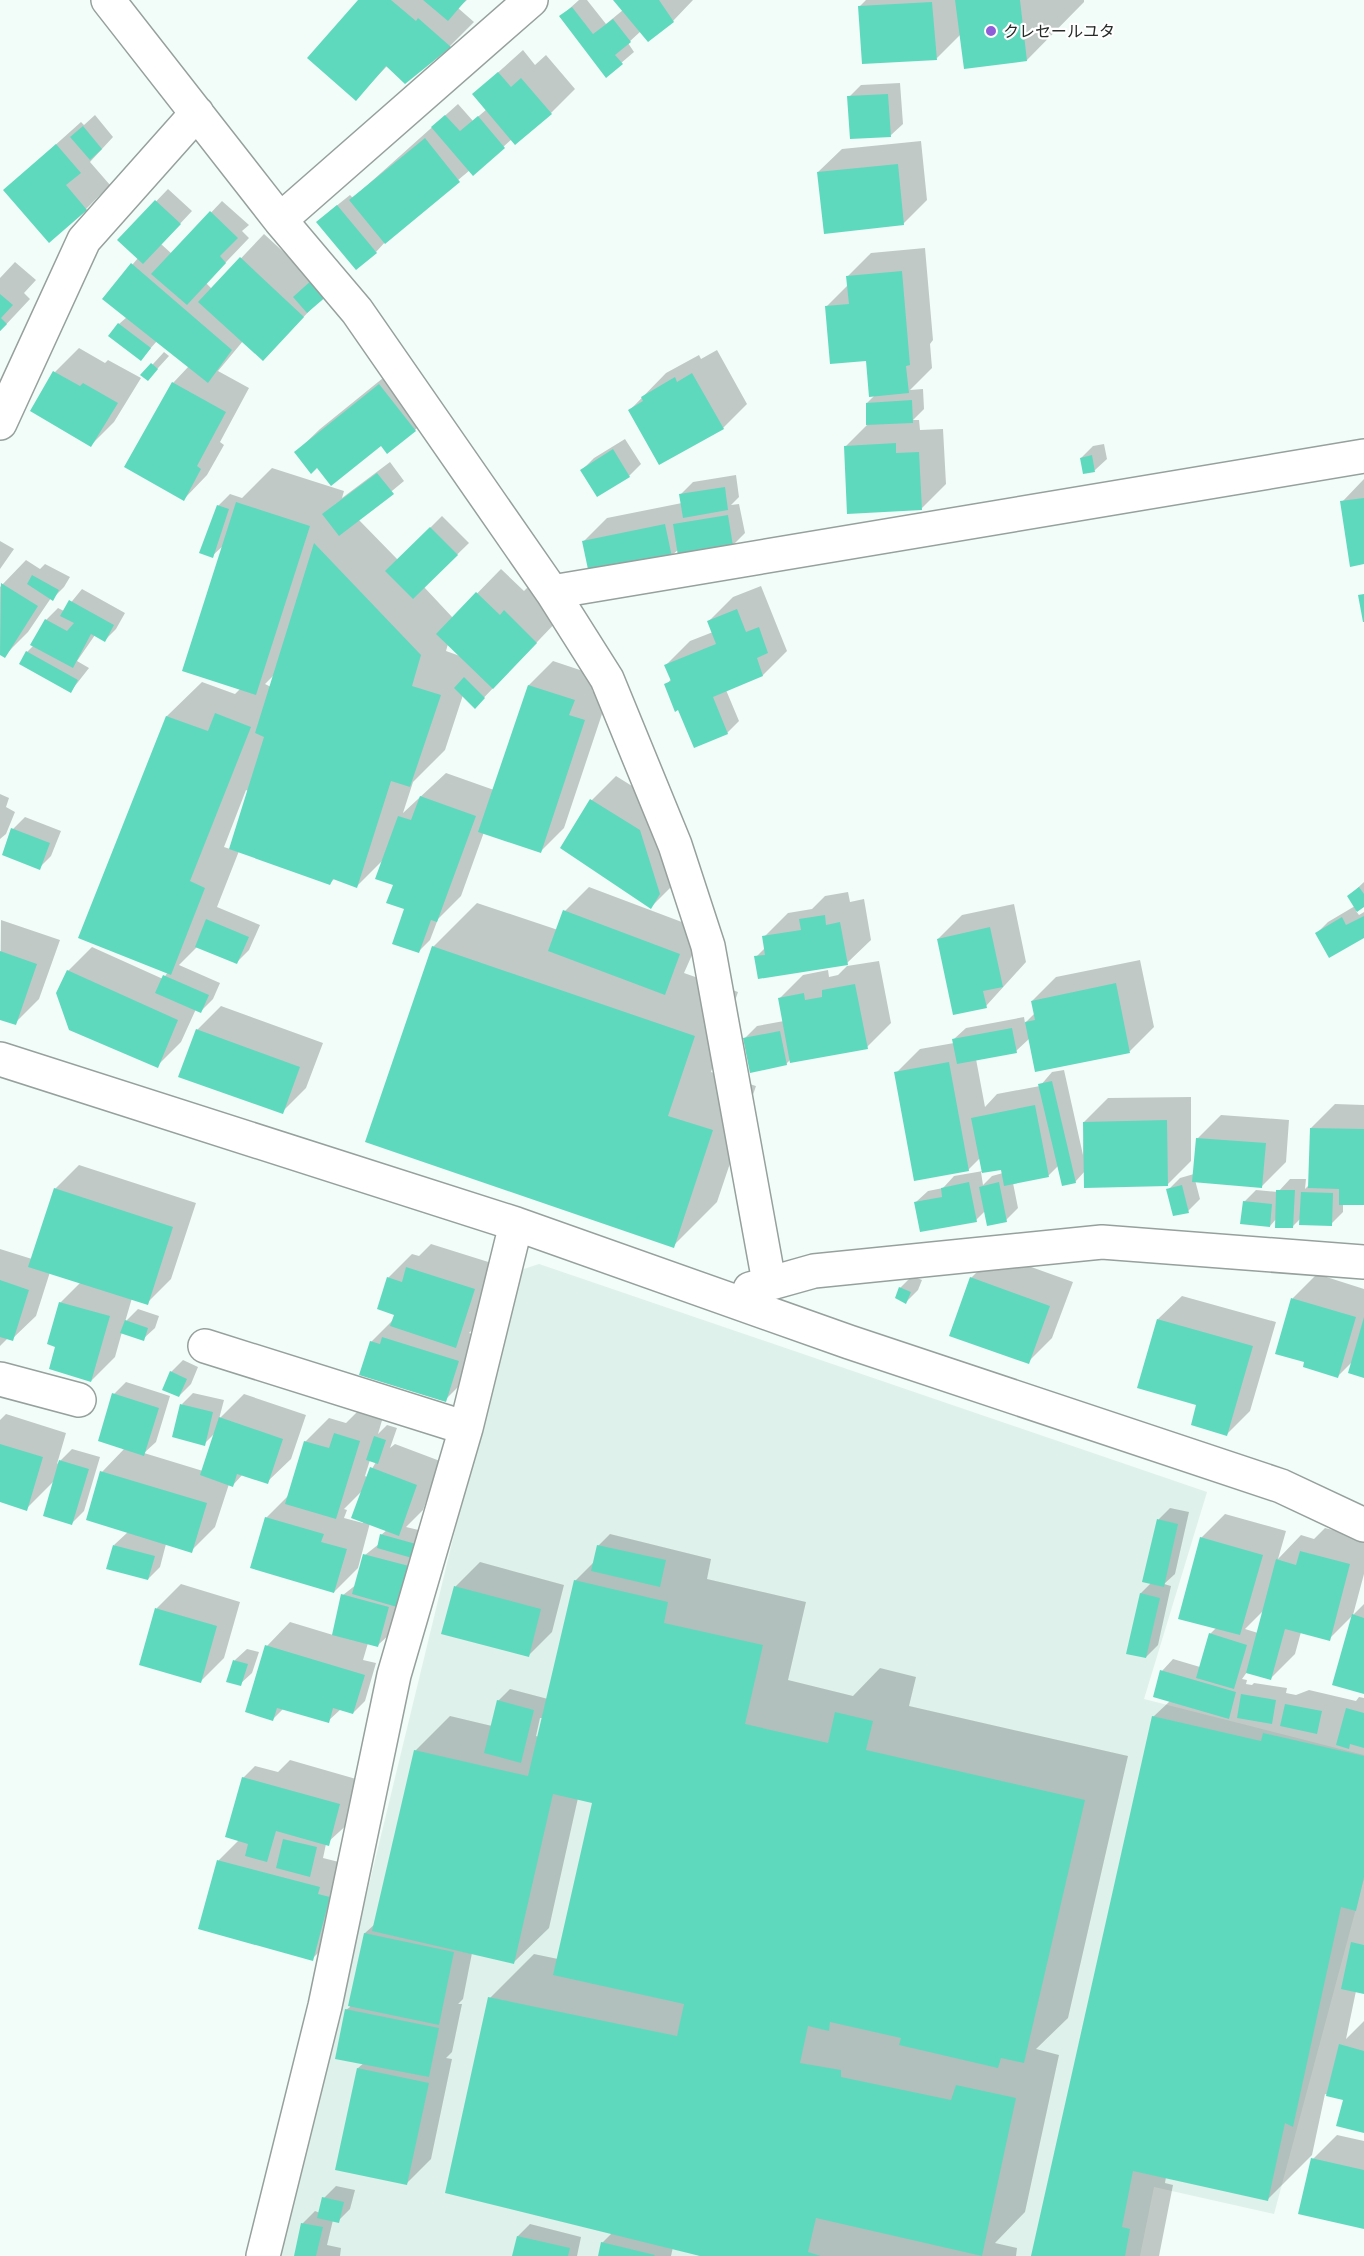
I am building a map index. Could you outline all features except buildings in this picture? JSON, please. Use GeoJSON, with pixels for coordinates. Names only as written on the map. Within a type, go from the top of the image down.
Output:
{"type":"FeatureCollection","features":[{"type":"Feature","properties":{"kind":"street"},"geometry":{"type":"LineString","coordinates":[[108,0],[280,220],[357,311],[552,592],[607,679],[675,845],[708,946],[769,1282]]}},
{"type":"Feature","properties":{"kind":"street"},"geometry":{"type":"LineString","coordinates":[[280,220],[531,0]]}},
{"type":"Feature","properties":{"kind":"street"},"geometry":{"type":"LineString","coordinates":[[0,423],[84,240],[197,113]]}},
{"type":"Feature","properties":{"kind":"street"},"geometry":{"type":"LineString","coordinates":[[552,592],[1364,456]]}},
{"type":"Feature","properties":{"kind":"street"},"geometry":{"type":"LineString","coordinates":[[0,1059],[516,1224],[723,1298],[1281,1486],[1364,1525]]}},
{"type":"Feature","properties":{"kind":"street"},"geometry":{"type":"LineString","coordinates":[[263,2256],[325,2006],[394,1675],[466,1428],[516,1224]]}},
{"type":"Feature","properties":{"kind":"street"},"geometry":{"type":"LineString","coordinates":[[723,1298],[814,1270],[1102,1242],[1364,1262]]}},
{"type":"Feature","properties":{"kind":"street"},"geometry":{"type":"LineString","coordinates":[[205,1346],[466,1428]]}},
{"type":"Feature","properties":{"kind":"street"},"geometry":{"type":"LineString","coordinates":[[0,1379],[79,1400]]}},
{"type":"Feature","properties":{"kind":"shaded area"},"geometry":{"type":"Polygon","coordinates":[[[539,1264],[1207,1492],[1144,1699],[1364,1755],[1364,1879],[1274,2214],[1154,2187],[1140,2256],[279,2256],[518,1271],[539,1264]]]}},
{"type":"Feature","properties":{"kind":"place","name":"クレセールユタ"},"geometry":{"type":"Point","coordinates":[991,31]}}]}
